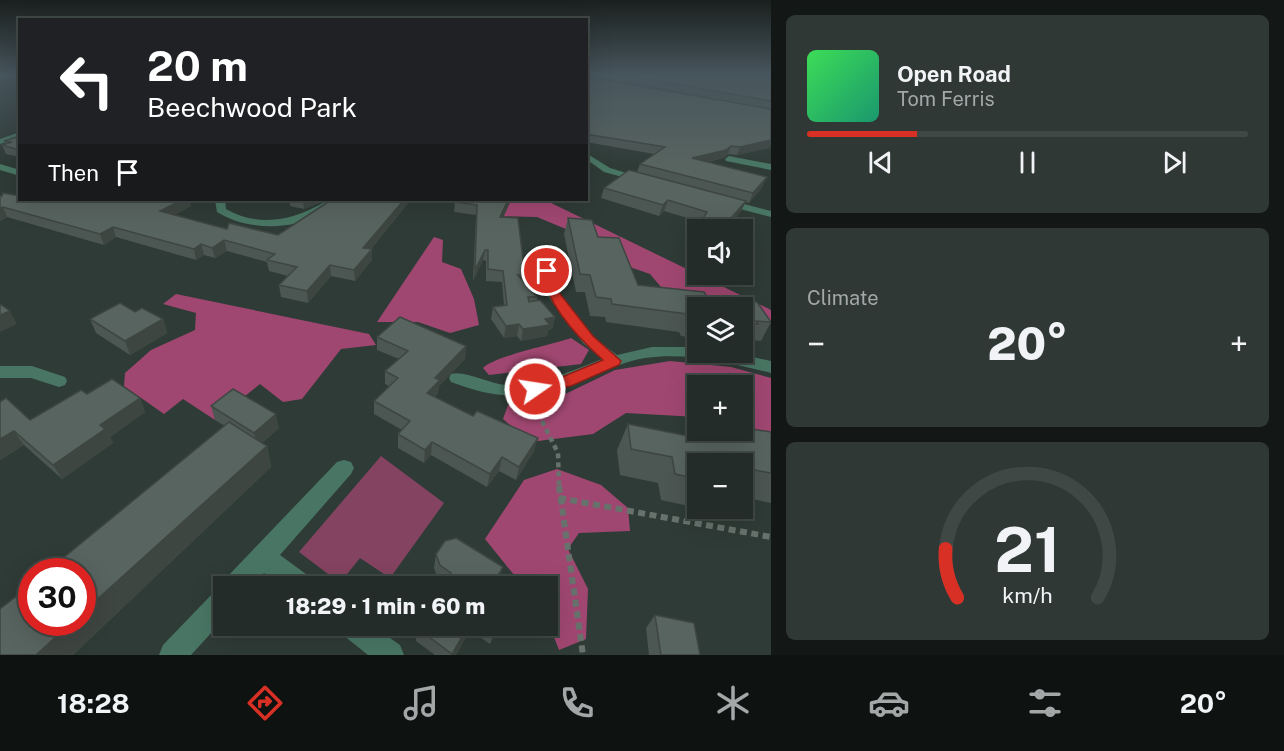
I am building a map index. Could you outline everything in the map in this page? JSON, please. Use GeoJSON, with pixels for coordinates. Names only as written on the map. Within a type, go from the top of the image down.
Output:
{"type":"FeatureCollection","features":[{"type":"Feature","properties":{"kind":"street"},"geometry":{"type":"LineString","coordinates":[[0,142],[18,135]]}},
{"type":"Feature","properties":{"kind":"street"},"geometry":{"type":"LineString","coordinates":[[588,156],[607,170],[652,182]]}},
{"type":"Feature","properties":{"kind":"street"},"geometry":{"type":"LineString","coordinates":[[729,159],[771,167]]}},
{"type":"Feature","properties":{"kind":"street"},"geometry":{"type":"LineString","coordinates":[[0,167],[18,172]]}},
{"type":"Feature","properties":{"kind":"street"},"geometry":{"type":"LineString","coordinates":[[717,200],[771,214]]}},
{"type":"Feature","properties":{"kind":"street"},"geometry":{"type":"LineString","coordinates":[[220,201],[221,210],[228,216],[265,223],[308,216],[332,201]]}},
{"type":"Feature","properties":{"kind":"street"},"geometry":{"type":"LineString","coordinates":[[543,252],[551,291],[588,340],[614,361]]}},
{"type":"Feature","properties":{"kind":"street"},"geometry":{"type":"LineString","coordinates":[[457,378],[477,388],[504,392],[525,390],[565,382],[614,361],[640,353],[687,352]]}},
{"type":"Feature","properties":{"kind":"street"},"geometry":{"type":"LineString","coordinates":[[753,363],[771,367]]}},
{"type":"Feature","properties":{"kind":"street"},"geometry":{"type":"LineString","coordinates":[[0,372],[32,372],[59,381]]}},
{"type":"Feature","properties":{"kind":"street"},"geometry":{"type":"LineString","coordinates":[[245,576],[344,468]]}},
{"type":"Feature","properties":{"kind":"street"},"geometry":{"type":"LineString","coordinates":[[263,557],[288,576]]}},
{"type":"Feature","properties":{"kind":"street"},"geometry":{"type":"LineString","coordinates":[[173,655],[213,612]]}},
{"type":"Feature","properties":{"kind":"street"},"geometry":{"type":"LineString","coordinates":[[365,636],[390,655]]}},
{"type":"Feature","properties":{"kind":"path"},"geometry":{"type":"LineString","coordinates":[[525,390],[558,453],[559,498],[583,655]]}},
{"type":"Feature","properties":{"kind":"path"},"geometry":{"type":"LineString","coordinates":[[559,498],[771,537]]}},
{"type":"Feature","properties":{"kind":"shaded area"},"geometry":{"type":"Polygon","coordinates":[[[480,201],[547,201],[687,269],[687,285],[720,285],[744,297],[687,297],[666,293],[650,274],[624,265],[585,237],[537,217],[491,216],[480,201]]]}},
{"type":"Feature","properties":{"kind":"shaded area"},"geometry":{"type":"Polygon","coordinates":[[[434,237],[443,240],[442,262],[461,269],[474,299],[479,325],[450,333],[418,322],[377,322],[434,237]]]}},
{"type":"Feature","properties":{"kind":"shaded area"},"geometry":{"type":"Polygon","coordinates":[[[176,294],[369,334],[376,345],[341,349],[302,399],[283,402],[260,384],[215,420],[183,399],[164,414],[124,386],[125,373],[151,350],[195,330],[196,313],[163,304],[176,294]]]}},
{"type":"Feature","properties":{"kind":"shaded area"},"geometry":{"type":"Polygon","coordinates":[[[753,301],[771,310],[771,323],[753,314],[753,301]]]}},
{"type":"Feature","properties":{"kind":"shaded area"},"geometry":{"type":"Polygon","coordinates":[[[571,338],[589,350],[581,364],[489,375],[483,368],[499,359],[571,338]]]}},
{"type":"Feature","properties":{"kind":"shaded area"},"geometry":{"type":"Polygon","coordinates":[[[670,361],[731,367],[771,378],[771,438],[753,432],[753,375],[687,375],[687,416],[626,413],[593,434],[538,441],[524,437],[503,419],[508,405],[559,397],[615,370],[670,361]]]}},
{"type":"Feature","properties":{"kind":"shaded area"},"geometry":{"type":"Polygon","coordinates":[[[381,456],[444,503],[391,576],[387,576],[360,558],[346,576],[331,576],[299,552],[381,456]]]}},
{"type":"Feature","properties":{"kind":"shaded area"},"geometry":{"type":"Polygon","coordinates":[[[557,469],[601,485],[628,508],[630,531],[579,533],[568,549],[588,589],[586,639],[559,650],[554,636],[558,636],[558,576],[515,576],[485,539],[524,480],[557,469]]]}},
{"type":"Feature","properties":{"kind":"building"},"geometry":{"type":"Polygon","coordinates":[[[588,105],[746,105],[771,109],[771,140],[740,147],[731,146],[726,150],[692,158],[767,177],[753,193],[640,164],[665,147],[588,134],[588,105]]]}},
{"type":"Feature","properties":{"kind":"building"},"geometry":{"type":"Polygon","coordinates":[[[18,137],[18,149],[2,145],[12,142],[4,141],[18,137]]]}},
{"type":"Feature","properties":{"kind":"building"},"geometry":{"type":"Polygon","coordinates":[[[629,170],[746,201],[730,219],[703,219],[707,212],[668,200],[663,205],[604,188],[629,170]]]}},
{"type":"Feature","properties":{"kind":"building"},"geometry":{"type":"Polygon","coordinates":[[[3,193],[18,196],[18,201],[180,201],[160,211],[227,229],[229,223],[278,235],[329,201],[403,201],[363,248],[372,249],[354,270],[330,265],[307,291],[279,285],[297,267],[267,260],[275,254],[224,240],[212,248],[201,244],[194,249],[113,227],[100,234],[0,208],[0,196],[3,193]]]}},
{"type":"Feature","properties":{"kind":"building"},"geometry":{"type":"Polygon","coordinates":[[[508,201],[500,217],[518,218],[525,276],[518,275],[537,297],[528,297],[529,302],[540,300],[555,317],[545,319],[550,325],[523,329],[519,324],[506,326],[493,307],[507,305],[503,271],[488,269],[488,250],[485,250],[475,270],[477,205],[455,202],[508,201]]]}},
{"type":"Feature","properties":{"kind":"building"},"geometry":{"type":"Polygon","coordinates":[[[568,218],[592,220],[598,237],[619,238],[638,285],[704,292],[707,297],[687,297],[687,314],[612,304],[611,299],[596,297],[590,275],[580,274],[568,218]]]}},
{"type":"Feature","properties":{"kind":"building"},"geometry":{"type":"Polygon","coordinates":[[[753,302],[757,302],[771,322],[756,321],[758,324],[753,324],[753,302]]]}},
{"type":"Feature","properties":{"kind":"building"},"geometry":{"type":"Polygon","coordinates":[[[120,303],[135,312],[142,308],[163,319],[125,341],[90,319],[120,303]]]}},
{"type":"Feature","properties":{"kind":"building"},"geometry":{"type":"Polygon","coordinates":[[[0,304],[10,311],[0,315],[0,304]]]}},
{"type":"Feature","properties":{"kind":"building"},"geometry":{"type":"Polygon","coordinates":[[[400,317],[466,346],[435,378],[440,380],[427,393],[473,416],[477,411],[538,438],[519,467],[502,457],[490,474],[432,442],[425,450],[398,434],[410,421],[374,401],[398,378],[385,371],[408,351],[377,337],[400,317]]]}},
{"type":"Feature","properties":{"kind":"building"},"geometry":{"type":"Polygon","coordinates":[[[112,379],[140,398],[100,425],[105,429],[53,465],[14,431],[0,439],[0,402],[6,398],[30,420],[81,390],[87,394],[112,379]]]}},
{"type":"Feature","properties":{"kind":"building"},"geometry":{"type":"Polygon","coordinates":[[[233,389],[276,414],[254,433],[211,406],[233,389]]]}},
{"type":"Feature","properties":{"kind":"building"},"geometry":{"type":"Polygon","coordinates":[[[229,422],[267,446],[96,600],[96,558],[63,558],[229,422]]]}},
{"type":"Feature","properties":{"kind":"building"},"geometry":{"type":"Polygon","coordinates":[[[628,424],[687,436],[687,441],[753,441],[753,429],[771,432],[771,473],[753,470],[753,453],[687,453],[687,477],[675,474],[672,457],[631,449],[628,424]]]}},
{"type":"Feature","properties":{"kind":"building"},"geometry":{"type":"Polygon","coordinates":[[[456,538],[503,567],[498,576],[449,576],[451,573],[440,565],[436,554],[445,541],[456,538]]]}},
{"type":"Feature","properties":{"kind":"building"},"geometry":{"type":"Polygon","coordinates":[[[18,595],[18,636],[57,636],[36,655],[0,655],[0,609],[18,595]]]}},
{"type":"Feature","properties":{"kind":"building"},"geometry":{"type":"Polygon","coordinates":[[[655,615],[694,623],[700,655],[661,655],[655,615]]]}},
{"type":"Feature","properties":{"kind":"building"},"geometry":{"type":"Polygon","coordinates":[[[428,636],[462,636],[452,654],[428,636]]]}},
{"type":"Feature","properties":{"kind":"route"},"geometry":{"type":"LineString","coordinates":[[535,389],[565,382],[614,361],[588,340],[551,291],[547,271]]}}]}
